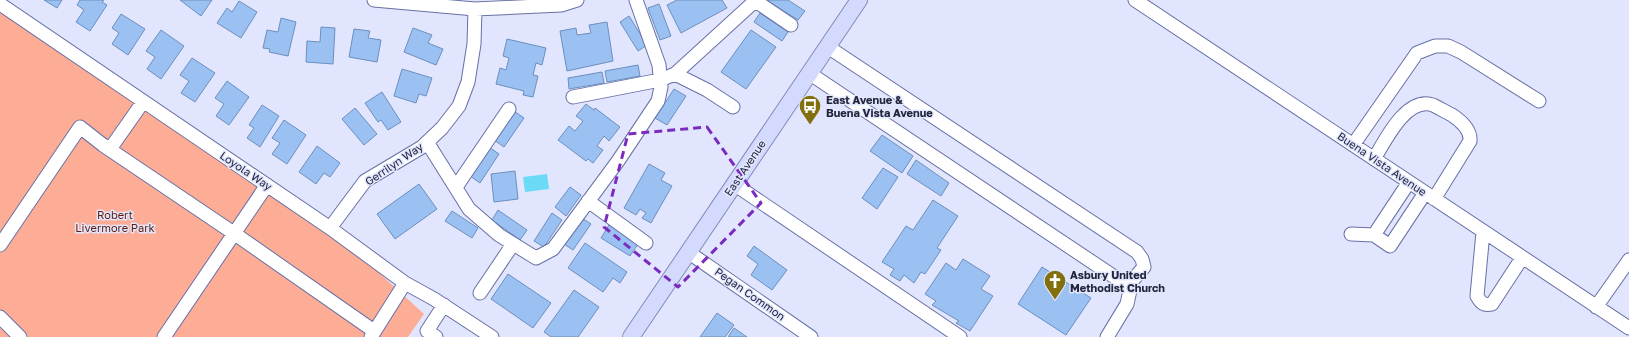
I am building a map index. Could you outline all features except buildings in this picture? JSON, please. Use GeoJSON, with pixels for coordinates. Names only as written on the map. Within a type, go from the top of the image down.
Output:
{"type":"FeatureCollection","features":[{"type":"Feature","properties":{"kind":"main road","name":"East Avenue"},"geometry":{"type":"LineString","coordinates":[[631,337],[859,0]]}},
{"type":"Feature","properties":{"kind":"street"},"geometry":{"type":"LineString","coordinates":[[374,0],[475,9],[561,5],[577,0]]}},
{"type":"Feature","properties":{"kind":"street"},"geometry":{"type":"LineString","coordinates":[[427,142],[469,209],[499,235],[536,258],[553,249],[618,161],[658,101],[661,87],[659,65],[636,0]]}},
{"type":"Feature","properties":{"kind":"street","name":"Buena Vista Avenue"},"geometry":{"type":"LineString","coordinates":[[1135,0],[1629,328]]}},
{"type":"Feature","properties":{"kind":"street"},"geometry":{"type":"LineString","coordinates":[[573,97],[660,80],[675,74],[755,1],[791,25]]}},
{"type":"Feature","properties":{"kind":"street","name":"Loyola Way"},"geometry":{"type":"LineString","coordinates":[[0,4],[330,228],[405,282],[444,305],[492,337]]}},
{"type":"Feature","properties":{"kind":"street","name":"Gerrilyn Way"},"geometry":{"type":"LineString","coordinates":[[330,228],[365,181],[422,147],[442,128],[459,106],[468,82],[474,44],[475,9]]}},
{"type":"Feature","properties":{"kind":"street"},"geometry":{"type":"LineString","coordinates":[[1353,145],[1417,53],[1435,46],[1448,46],[1461,52],[1539,101]]}},
{"type":"Feature","properties":{"kind":"street"},"geometry":{"type":"LineString","coordinates":[[828,47],[1137,252],[1142,259],[1144,267],[1132,281],[1127,304],[1107,337]]}},
{"type":"Feature","properties":{"kind":"street"},"geometry":{"type":"LineString","coordinates":[[809,73],[1122,282],[1132,281]]}},
{"type":"Feature","properties":{"kind":"street"},"geometry":{"type":"LineString","coordinates":[[675,74],[707,90],[733,108]]}},
{"type":"Feature","properties":{"kind":"street"},"geometry":{"type":"LineString","coordinates":[[110,149],[143,102]]}},
{"type":"Feature","properties":{"kind":"street"},"geometry":{"type":"LineString","coordinates":[[1351,234],[1374,235],[1390,246],[1430,196],[1470,141],[1471,135],[1457,118],[1432,105],[1416,105],[1403,115],[1374,159]]}},
{"type":"Feature","properties":{"kind":"street"},"geometry":{"type":"LineString","coordinates":[[456,187],[509,109]]}},
{"type":"Feature","properties":{"kind":"street"},"geometry":{"type":"LineString","coordinates":[[0,245],[80,127],[235,234],[372,334],[405,282]]}},
{"type":"Feature","properties":{"kind":"street"},"geometry":{"type":"LineString","coordinates":[[1374,235],[1409,182]]}},
{"type":"Feature","properties":{"kind":"street"},"geometry":{"type":"LineString","coordinates":[[734,184],[960,337]]}},
{"type":"Feature","properties":{"kind":"street"},"geometry":{"type":"LineString","coordinates":[[164,337],[267,185]]}},
{"type":"Feature","properties":{"kind":"street"},"geometry":{"type":"LineString","coordinates":[[588,202],[646,243]]}},
{"type":"Feature","properties":{"kind":"street"},"geometry":{"type":"LineString","coordinates":[[1483,232],[1477,296],[1483,304],[1492,304],[1522,258]]}},
{"type":"Feature","properties":{"kind":"street"},"geometry":{"type":"LineString","coordinates":[[480,293],[512,244]]}},
{"type":"Feature","properties":{"kind":"street","name":"Pegan Common"},"geometry":{"type":"LineString","coordinates":[[688,252],[811,337]]}},
{"type":"Feature","properties":{"kind":"street"},"geometry":{"type":"LineString","coordinates":[[1596,307],[1629,260]]}},
{"type":"Feature","properties":{"kind":"street"},"geometry":{"type":"LineString","coordinates":[[428,335],[444,305]]}},
{"type":"Feature","properties":{"kind":"street"},"geometry":{"type":"LineString","coordinates":[[0,317],[20,337]]}},
{"type":"Feature","properties":{"kind":"highlighted area"},"geometry":{"type":"Polygon","coordinates":[[[707,127],[761,203],[678,287],[604,227],[628,134],[707,127]]]}},
{"type":"Feature","properties":{"kind":"green space","name":"Robert Livermore Park"},"geometry":{"type":"Polygon","coordinates":[[[0,4],[330,228],[424,314],[408,337],[0,337],[0,4]]]}},
{"type":"Feature","properties":{"kind":"water"},"geometry":{"type":"Polygon","coordinates":[[[547,174],[549,189],[525,192],[523,177],[547,174]]]}},
{"type":"Feature","properties":{"kind":"place","name":"East Avenue & Buena Vista Avenue"},"geometry":{"type":"Point","coordinates":[810,126]}},
{"type":"Feature","properties":{"kind":"place","name":"Asbury United Methodist Church"},"geometry":{"type":"Point","coordinates":[1055,300]}}]}
